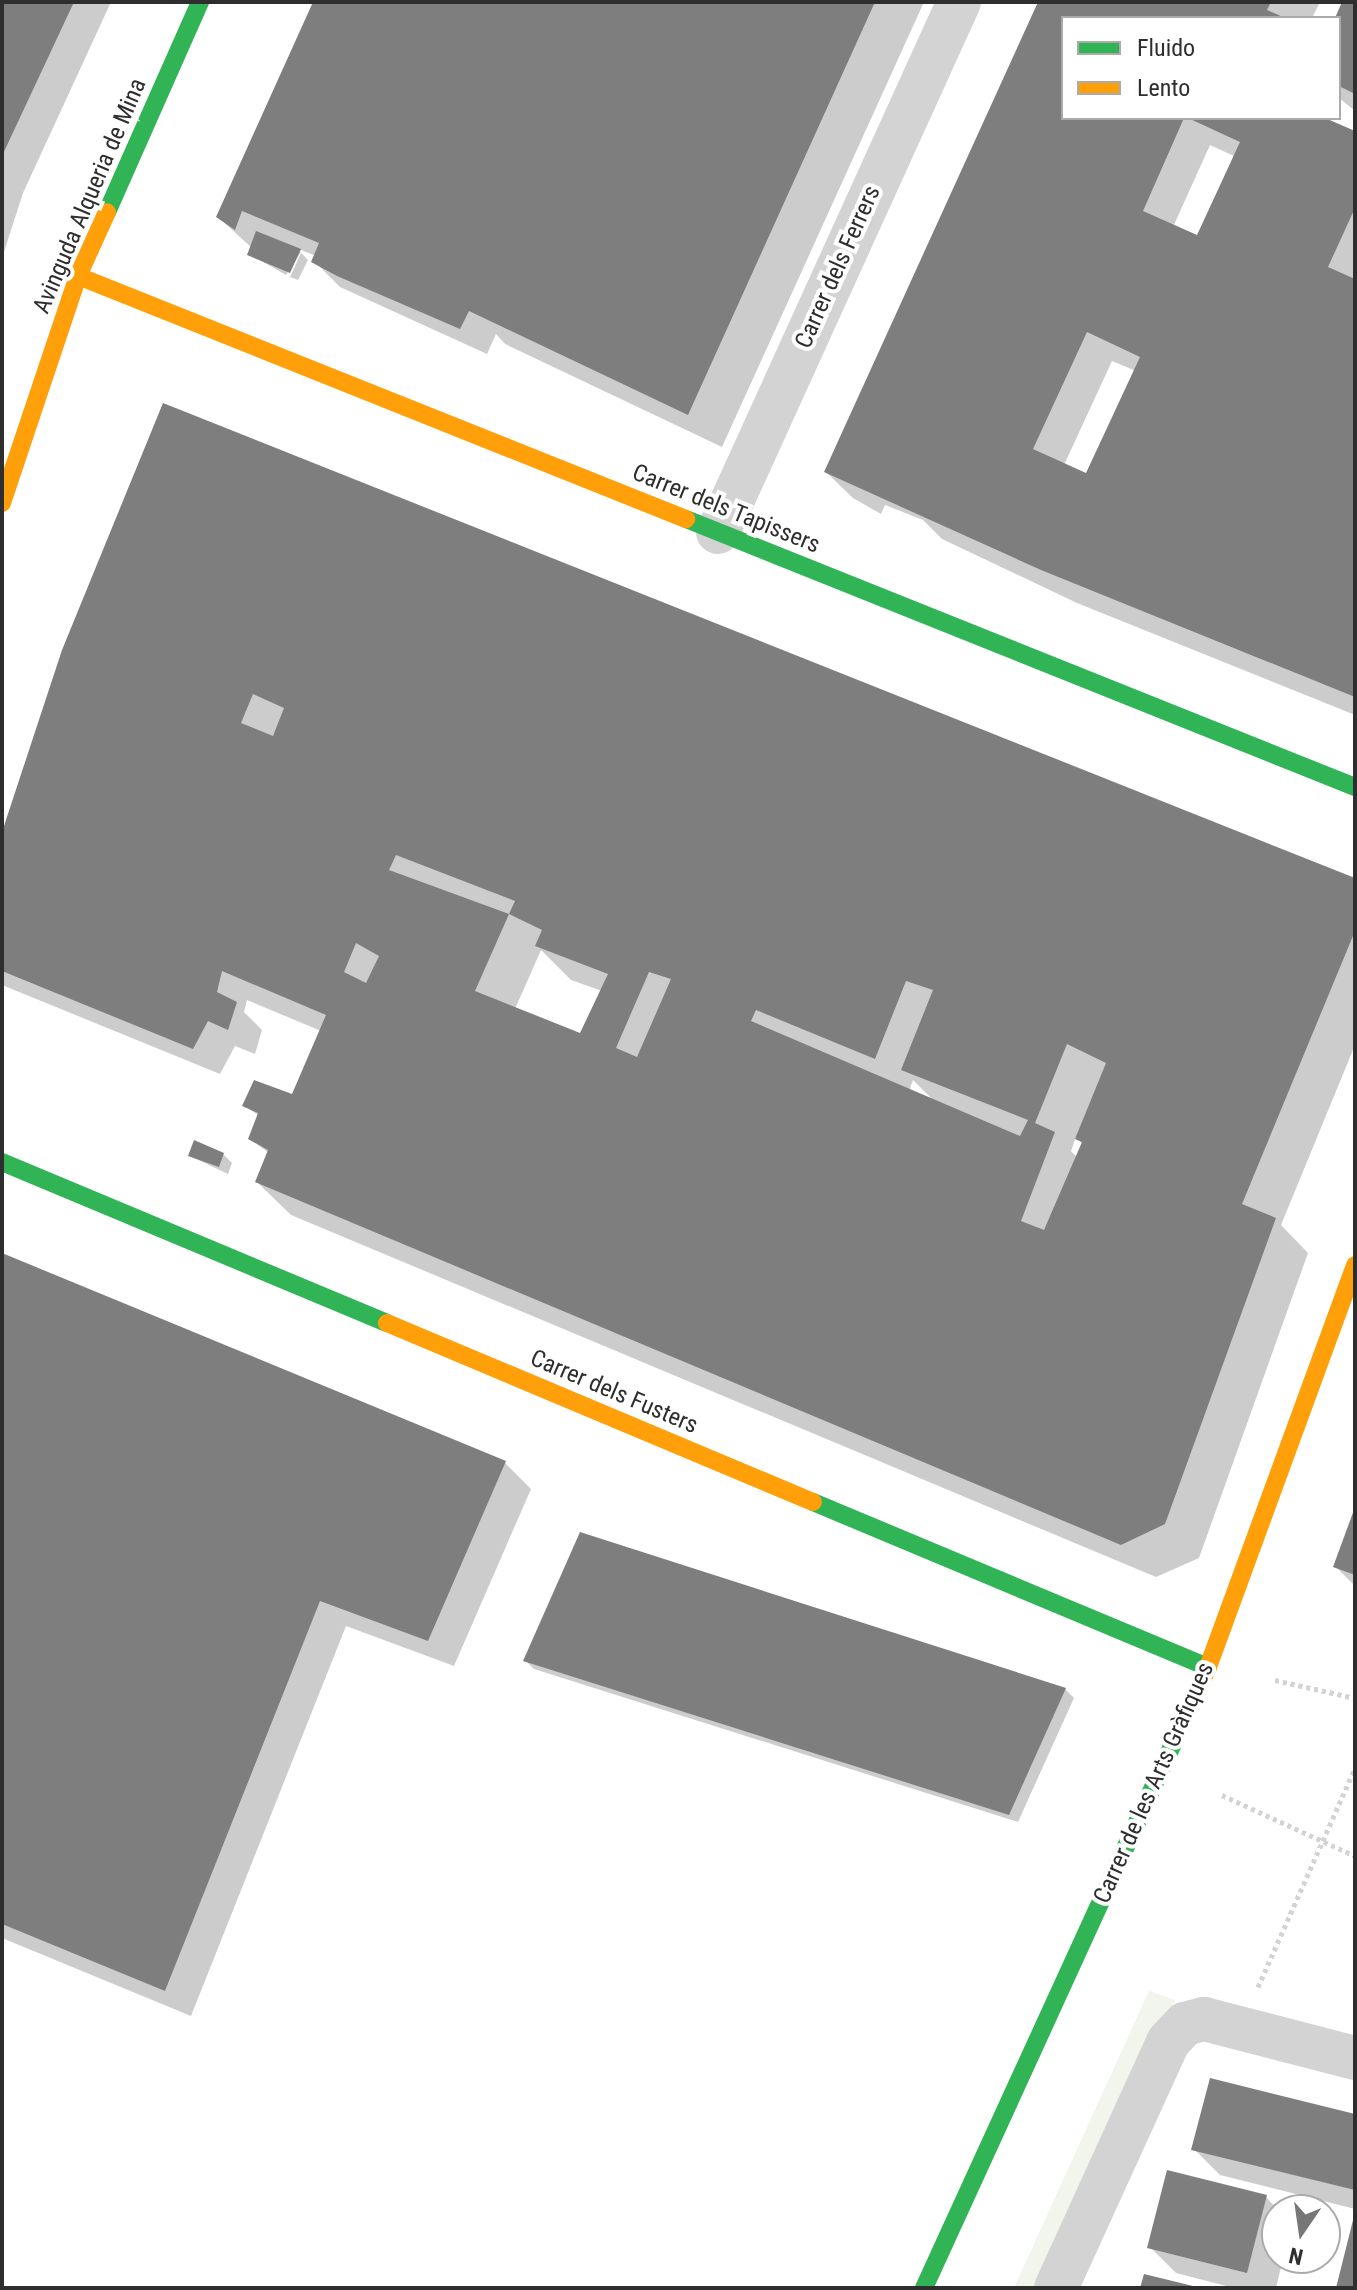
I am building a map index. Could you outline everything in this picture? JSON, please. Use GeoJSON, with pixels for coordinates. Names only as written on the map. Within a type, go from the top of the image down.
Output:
{"type":"FeatureCollection","features":[{"type":"Feature","properties":{"kind":"street","name":"Avinguda Alqueria de Mina"},"geometry":{"type":"LineString","coordinates":[[2,503],[78,276],[200,2]]}},
{"type":"Feature","properties":{"kind":"street","name":"Carrer dels Ferrers"},"geometry":{"type":"LineString","coordinates":[[718,532],[959,2]]}},
{"type":"Feature","properties":{"kind":"street","name":"Carrer dels Tapissers"},"geometry":{"type":"LineString","coordinates":[[78,276],[1355,787]]}},
{"type":"Feature","properties":{"kind":"street","name":"Carrer dels Fusters"},"geometry":{"type":"LineString","coordinates":[[2,1162],[1208,1667]]}},
{"type":"Feature","properties":{"kind":"street","name":"Carrer de les Arts Gràfiques"},"geometry":{"type":"LineString","coordinates":[[924,2288],[1208,1667],[1355,1265]]}},
{"type":"Feature","properties":{"kind":"street"},"geometry":{"type":"LineString","coordinates":[[1056,2288],[1168,2042],[1185,2024],[1204,2019],[1355,2058]]}},
{"type":"Feature","properties":{"kind":"path"},"geometry":{"type":"LineString","coordinates":[[1275,1680],[1355,1698]]}},
{"type":"Feature","properties":{"kind":"path"},"geometry":{"type":"LineString","coordinates":[[1251,2003],[1355,1768]]}},
{"type":"Feature","properties":{"kind":"path"},"geometry":{"type":"LineString","coordinates":[[1222,1795],[1355,1856]]}},
{"type":"Feature","properties":{"kind":"shaded area"},"geometry":{"type":"Polygon","coordinates":[[[1149,1991],[1175,2000],[1042,2288],[1014,2288],[1149,1991]]]}},
{"type":"Feature","properties":{"kind":"building"},"geometry":{"type":"Polygon","coordinates":[[[2,2],[74,2],[2,156],[2,2]]]}},
{"type":"Feature","properties":{"kind":"building"},"geometry":{"type":"Polygon","coordinates":[[[313,2],[875,2],[688,415],[469,311],[460,329],[337,276],[311,262],[319,243],[242,211],[235,230],[216,217],[313,2]]]}},
{"type":"Feature","properties":{"kind":"building"},"geometry":{"type":"Polygon","coordinates":[[[1038,2],[1271,2],[1267,10],[1280,16],[1061,16],[1061,120],[1183,120],[1143,211],[1197,235],[1240,142],[1192,120],[1330,120],[1355,131],[1355,208],[1328,267],[1355,279],[1355,697],[1041,570],[824,472],[1038,2]],[[1087,332],[1033,449],[1086,473],[1140,357],[1087,332]]]}},
{"type":"Feature","properties":{"kind":"building"},"geometry":{"type":"Polygon","coordinates":[[[1342,2],[1355,2],[1355,94],[1341,87],[1341,16],[1336,16],[1342,2]]]}},
{"type":"Feature","properties":{"kind":"building"},"geometry":{"type":"Polygon","coordinates":[[[256,231],[301,249],[290,273],[247,255],[256,231]]]}},
{"type":"Feature","properties":{"kind":"building"},"geometry":{"type":"Polygon","coordinates":[[[163,403],[1355,878],[1355,931],[1242,1204],[1276,1218],[1165,1524],[1121,1545],[255,1182],[268,1150],[248,1139],[258,1113],[242,1106],[254,1080],[292,1094],[326,1015],[222,971],[217,992],[237,1002],[228,1030],[208,1021],[193,1049],[2,971],[2,832],[62,650],[163,403]],[[253,694],[241,723],[273,736],[284,708],[253,694]],[[396,855],[389,870],[509,914],[515,901],[396,855]],[[509,914],[475,991],[580,1033],[608,974],[535,946],[542,930],[509,914]],[[356,943],[344,972],[366,983],[379,956],[356,943]],[[649,972],[616,1048],[637,1057],[671,979],[649,972]],[[906,981],[875,1059],[756,1010],[751,1021],[1020,1136],[1028,1120],[901,1070],[933,990],[906,981]],[[1067,1044],[1035,1123],[1055,1132],[1021,1221],[1044,1230],[1082,1142],[1075,1139],[1106,1063],[1067,1044]]]}},
{"type":"Feature","properties":{"kind":"building"},"geometry":{"type":"Polygon","coordinates":[[[194,1140],[224,1153],[219,1167],[188,1156],[194,1140]]]}},
{"type":"Feature","properties":{"kind":"building"},"geometry":{"type":"Polygon","coordinates":[[[2,1253],[506,1461],[428,1641],[320,1601],[165,1991],[2,1924],[2,1253]]]}},
{"type":"Feature","properties":{"kind":"building"},"geometry":{"type":"Polygon","coordinates":[[[1355,1507],[1355,1575],[1333,1567],[1355,1507]]]}},
{"type":"Feature","properties":{"kind":"building"},"geometry":{"type":"Polygon","coordinates":[[[580,1532],[1066,1688],[1009,1815],[523,1661],[580,1532]]]}},
{"type":"Feature","properties":{"kind":"building"},"geometry":{"type":"Polygon","coordinates":[[[1210,2078],[1355,2114],[1355,2190],[1191,2150],[1210,2078]]]}},
{"type":"Feature","properties":{"kind":"building"},"geometry":{"type":"Polygon","coordinates":[[[1167,2170],[1263,2194],[1261,2218],[1247,2273],[1147,2248],[1167,2170]]]}},
{"type":"Feature","properties":{"kind":"building"},"geometry":{"type":"Polygon","coordinates":[[[1354,2216],[1355,2288],[1336,2288],[1341,2274],[1354,2216]]]}},
{"type":"Feature","properties":{"kind":"building"},"geometry":{"type":"Polygon","coordinates":[[[1144,2274],[1197,2287],[1140,2288],[1144,2274]]]}},
{"type":"Feature","properties":{"kind":"traffic: fast"},"geometry":{"type":"LineString","coordinates":[[107,212],[200,2]]}},
{"type":"Feature","properties":{"kind":"traffic: fast"},"geometry":{"type":"LineString","coordinates":[[686,519],[1355,787]]}},
{"type":"Feature","properties":{"kind":"traffic: fast"},"geometry":{"type":"LineString","coordinates":[[2,1162],[387,1323]]}},
{"type":"Feature","properties":{"kind":"traffic: fast"},"geometry":{"type":"LineString","coordinates":[[813,1502],[1208,1667]]}},
{"type":"Feature","properties":{"kind":"traffic: fast"},"geometry":{"type":"LineString","coordinates":[[924,2288],[1176,1737]]}},
{"type":"Feature","properties":{"kind":"traffic: slow"},"geometry":{"type":"LineString","coordinates":[[2,503],[78,276],[107,212]]}},
{"type":"Feature","properties":{"kind":"traffic: slow"},"geometry":{"type":"LineString","coordinates":[[78,276],[686,519]]}},
{"type":"Feature","properties":{"kind":"traffic: slow"},"geometry":{"type":"LineString","coordinates":[[1176,1737],[1208,1667],[1355,1265]]}},
{"type":"Feature","properties":{"kind":"traffic: slow"},"geometry":{"type":"LineString","coordinates":[[387,1323],[813,1502]]}}]}
